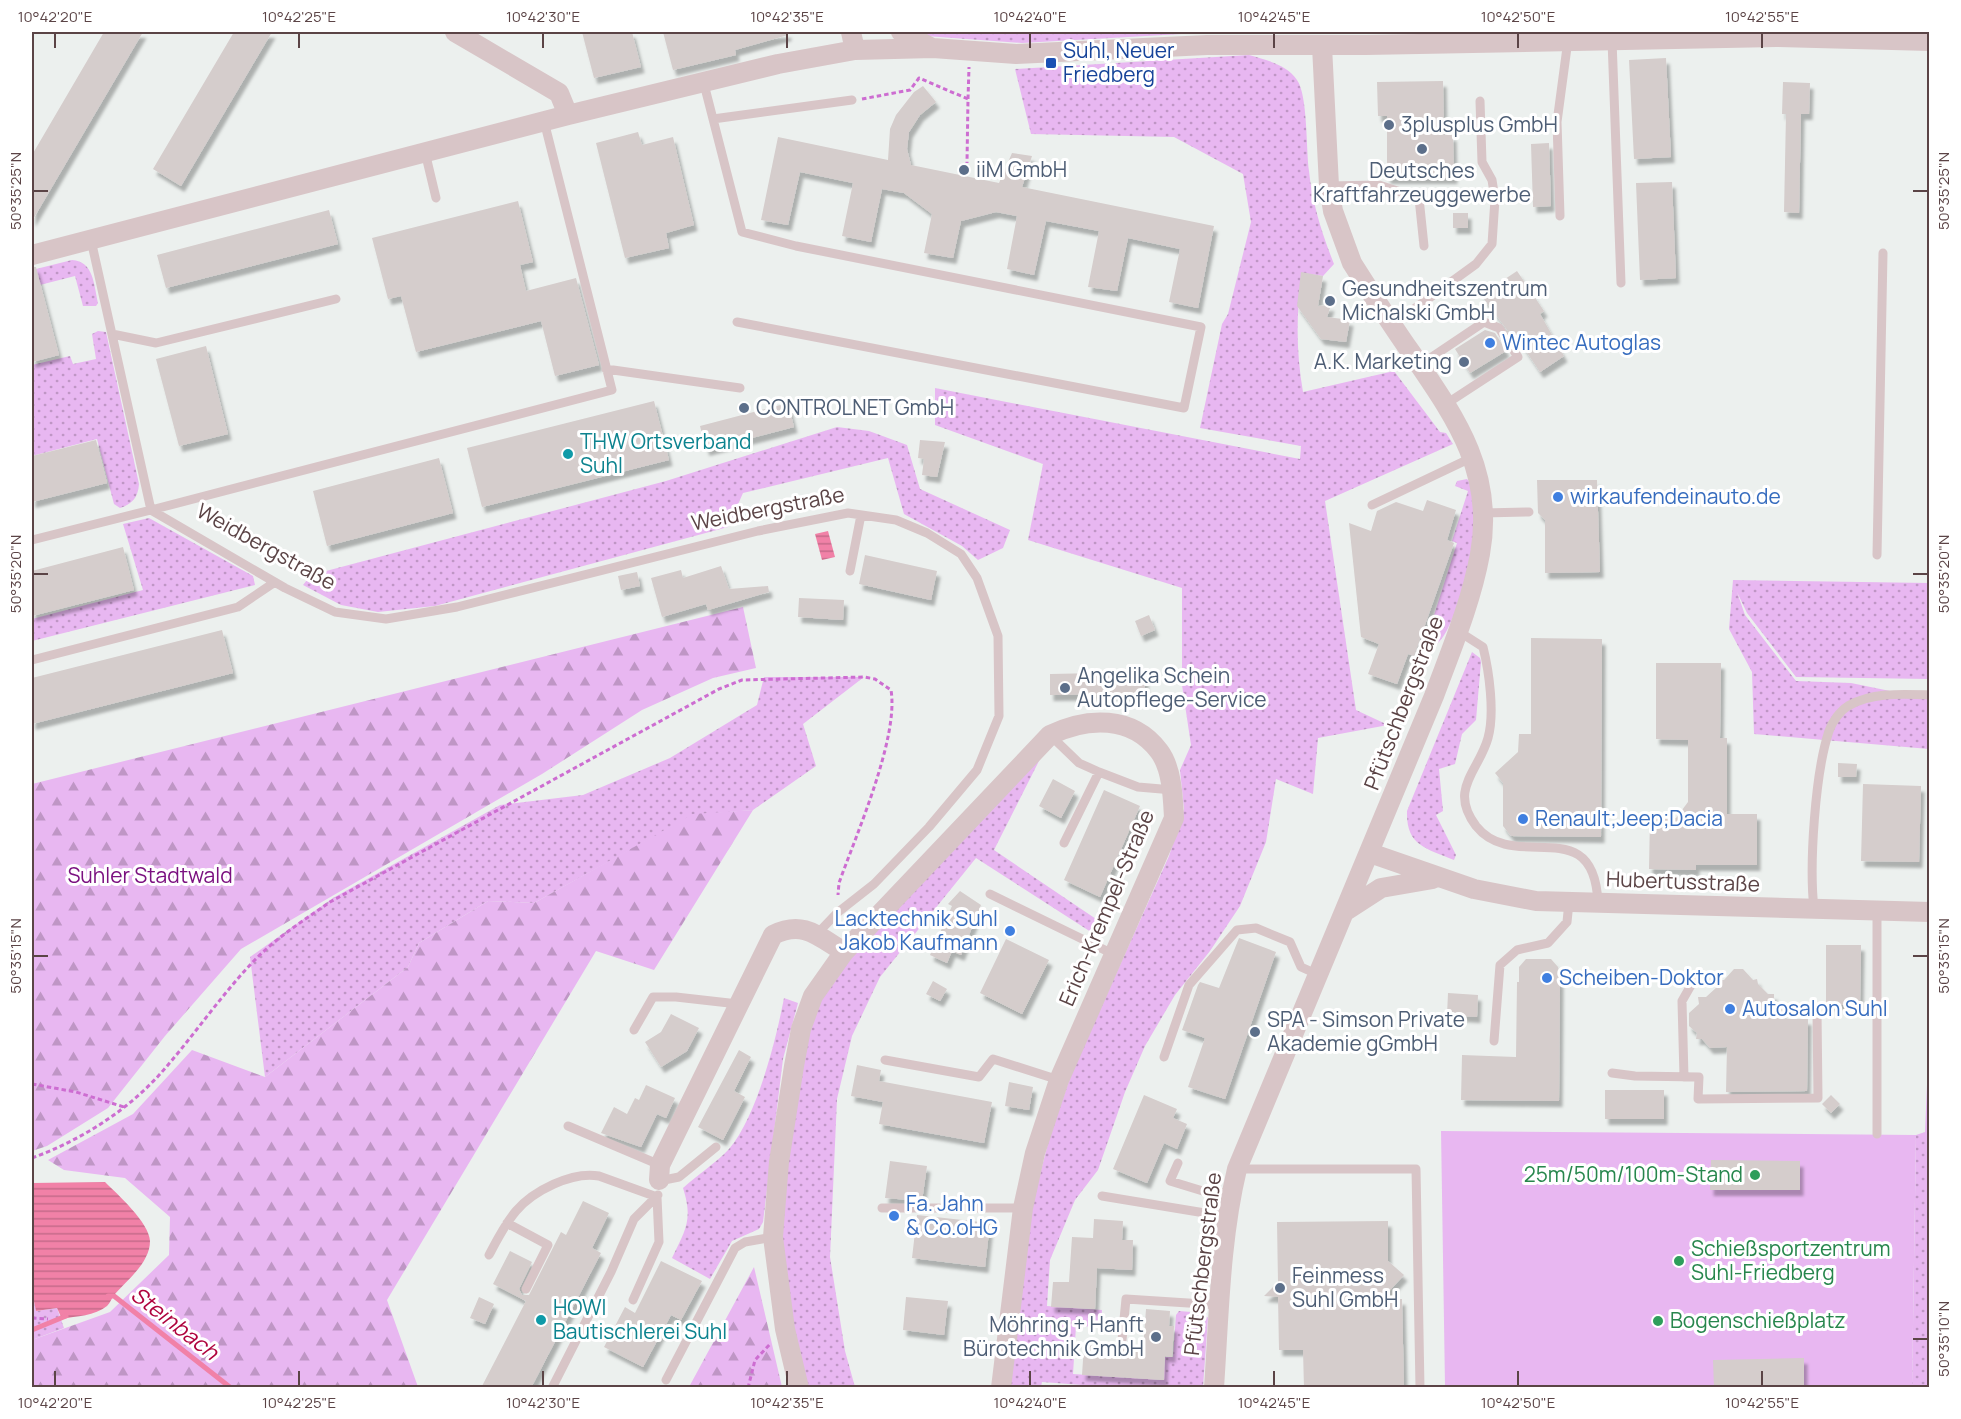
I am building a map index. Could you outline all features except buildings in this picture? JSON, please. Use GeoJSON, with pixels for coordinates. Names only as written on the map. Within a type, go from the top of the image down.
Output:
{"type":"FeatureCollection","features":[{"type":"Feature","properties":{"kind":"street"},"geometry":{"type":"LineString","coordinates":[[455,32],[559,93],[567,115]]}},
{"type":"Feature","properties":{"kind":"street"},"geometry":{"type":"LineString","coordinates":[[901,32],[933,48]]}},
{"type":"Feature","properties":{"kind":"street"},"geometry":{"type":"LineString","coordinates":[[32,255],[567,115],[704,84],[853,41],[970,51],[1051,53],[1207,45],[1322,46],[1776,36],[1929,41]]}},
{"type":"Feature","properties":{"kind":"street","name":"Pfütschbergstraße"},"geometry":{"type":"LineString","coordinates":[[1214,1388],[1219,1305],[1232,1193],[1237,1169],[1347,910],[1458,631],[1481,552],[1483,513],[1480,483],[1473,457],[1458,423],[1352,263],[1333,211],[1329,186],[1322,46]]}},
{"type":"Feature","properties":{"kind":"street","name":"Erich-Krempel-Straße"},"geometry":{"type":"LineString","coordinates":[[800,1388],[785,1329],[773,1237],[779,1162],[801,1029],[813,996],[844,952],[1050,735],[1090,721],[1120,723],[1144,736],[1160,752],[1173,790],[1174,818],[1059,1080],[1035,1153],[1023,1208],[1001,1388]]}},
{"type":"Feature","properties":{"kind":"street","name":"Hubertusstraße"},"geometry":{"type":"LineString","coordinates":[[1370,853],[1439,878],[1501,896],[1569,902],[1929,912]]}},
{"type":"Feature","properties":{"kind":"street","name":"Hubertusstraße"},"geometry":{"type":"LineString","coordinates":[[1347,910],[1381,888],[1439,878]]}},
{"type":"Feature","properties":{"kind":"street"},"geometry":{"type":"LineString","coordinates":[[659,1181],[738,1004],[773,935],[787,928],[801,928],[844,952]]}},
{"type":"Feature","properties":{"kind":"lane"},"geometry":{"type":"LineString","coordinates":[[1560,216],[1557,122],[1568,40]]}},
{"type":"Feature","properties":{"kind":"lane"},"geometry":{"type":"LineString","coordinates":[[1612,40],[1621,283]]}},
{"type":"Feature","properties":{"kind":"lane"},"geometry":{"type":"LineString","coordinates":[[704,84],[742,232],[785,243],[1201,327],[1184,408],[737,322]]}},
{"type":"Feature","properties":{"kind":"lane"},"geometry":{"type":"LineString","coordinates":[[713,120],[852,100]]}},
{"type":"Feature","properties":{"kind":"lane"},"geometry":{"type":"LineString","coordinates":[[1392,325],[1476,264],[1492,244],[1495,199],[1492,180],[1482,162],[1480,101]]}},
{"type":"Feature","properties":{"kind":"lane","name":"Weidbergstraße"},"geometry":{"type":"LineString","coordinates":[[151,510],[612,390],[544,121]]}},
{"type":"Feature","properties":{"kind":"lane"},"geometry":{"type":"LineString","coordinates":[[425,152],[436,198]]}},
{"type":"Feature","properties":{"kind":"lane"},"geometry":{"type":"LineString","coordinates":[[1329,186],[1379,184],[1419,198],[1424,246]]}},
{"type":"Feature","properties":{"kind":"lane"},"geometry":{"type":"LineString","coordinates":[[32,540],[151,510],[91,240]]}},
{"type":"Feature","properties":{"kind":"lane"},"geometry":{"type":"LineString","coordinates":[[1877,555],[1882,254]]}},
{"type":"Feature","properties":{"kind":"lane"},"geometry":{"type":"LineString","coordinates":[[112,334],[156,343],[336,299]]}},
{"type":"Feature","properties":{"kind":"lane"},"geometry":{"type":"LineString","coordinates":[[1420,365],[1485,322],[1499,328],[1518,357],[1446,404]]}},
{"type":"Feature","properties":{"kind":"lane"},"geometry":{"type":"LineString","coordinates":[[606,369],[740,388]]}},
{"type":"Feature","properties":{"kind":"lane"},"geometry":{"type":"LineString","coordinates":[[1372,505],[1473,457]]}},
{"type":"Feature","properties":{"kind":"lane","name":"Weidbergstraße"},"geometry":{"type":"LineString","coordinates":[[151,510],[275,582],[335,612],[386,619],[457,607],[758,531],[848,513],[896,520],[927,533],[961,554],[977,578],[998,636],[999,716],[977,770],[929,827],[874,884],[837,913],[816,935]]}},
{"type":"Feature","properties":{"kind":"lane"},"geometry":{"type":"LineString","coordinates":[[1483,513],[1529,512]]}},
{"type":"Feature","properties":{"kind":"lane"},"geometry":{"type":"LineString","coordinates":[[850,571],[861,515]]}},
{"type":"Feature","properties":{"kind":"lane"},"geometry":{"type":"LineString","coordinates":[[32,660],[238,608],[275,582]]}},
{"type":"Feature","properties":{"kind":"lane"},"geometry":{"type":"LineString","coordinates":[[1458,631],[1483,647],[1488,667],[1489,736],[1467,779],[1464,793],[1476,825],[1498,841],[1526,847],[1563,848],[1584,858],[1593,868],[1597,881],[1598,903]]}},
{"type":"Feature","properties":{"kind":"lane"},"geometry":{"type":"LineString","coordinates":[[1814,909],[1812,869],[1818,794],[1830,729],[1848,706],[1863,700],[1882,695],[1929,695]]}},
{"type":"Feature","properties":{"kind":"lane"},"geometry":{"type":"LineString","coordinates":[[1050,735],[1079,763],[1099,772],[1138,787],[1173,790]]}},
{"type":"Feature","properties":{"kind":"lane"},"geometry":{"type":"LineString","coordinates":[[1064,843],[1099,772]]}},
{"type":"Feature","properties":{"kind":"lane"},"geometry":{"type":"LineString","coordinates":[[990,894],[1113,954]]}},
{"type":"Feature","properties":{"kind":"lane"},"geometry":{"type":"LineString","coordinates":[[1494,1041],[1500,965],[1517,950],[1548,943],[1567,922],[1569,902]]}},
{"type":"Feature","properties":{"kind":"lane"},"geometry":{"type":"LineString","coordinates":[[1876,1134],[1877,911]]}},
{"type":"Feature","properties":{"kind":"lane"},"geometry":{"type":"LineString","coordinates":[[1164,1057],[1189,985],[1237,930],[1256,927],[1290,942],[1301,967],[1319,975]]}},
{"type":"Feature","properties":{"kind":"lane"},"geometry":{"type":"LineString","coordinates":[[1684,1077],[1682,1001],[1694,980]]}},
{"type":"Feature","properties":{"kind":"lane"},"geometry":{"type":"LineString","coordinates":[[634,1030],[653,997],[676,997],[738,1004]]}},
{"type":"Feature","properties":{"kind":"lane"},"geometry":{"type":"LineString","coordinates":[[1612,1073],[1699,1077],[1698,1099],[1818,1098],[1817,1012]]}},
{"type":"Feature","properties":{"kind":"lane"},"geometry":{"type":"LineString","coordinates":[[885,1060],[979,1077],[993,1059],[1059,1080]]}},
{"type":"Feature","properties":{"kind":"lane"},"geometry":{"type":"LineString","coordinates":[[568,1126],[659,1181]]}},
{"type":"Feature","properties":{"kind":"lane"},"geometry":{"type":"LineString","coordinates":[[489,1255],[507,1223],[525,1202],[579,1176],[659,1181],[679,1177],[716,1147]]}},
{"type":"Feature","properties":{"kind":"lane"},"geometry":{"type":"LineString","coordinates":[[1178,1163],[1170,1181],[1206,1192],[1232,1193]]}},
{"type":"Feature","properties":{"kind":"lane"},"geometry":{"type":"LineString","coordinates":[[1237,1169],[1416,1169],[1420,1388]]}},
{"type":"Feature","properties":{"kind":"lane"},"geometry":{"type":"LineString","coordinates":[[633,1300],[659,1242],[659,1181]]}},
{"type":"Feature","properties":{"kind":"lane"},"geometry":{"type":"LineString","coordinates":[[552,1388],[634,1219],[659,1181]]}},
{"type":"Feature","properties":{"kind":"lane"},"geometry":{"type":"LineString","coordinates":[[1102,1196],[1229,1217]]}},
{"type":"Feature","properties":{"kind":"lane"},"geometry":{"type":"LineString","coordinates":[[882,1208],[1023,1208]]}},
{"type":"Feature","properties":{"kind":"lane"},"geometry":{"type":"LineString","coordinates":[[507,1223],[548,1245],[526,1289]]}},
{"type":"Feature","properties":{"kind":"lane"},"geometry":{"type":"LineString","coordinates":[[666,1380],[735,1248],[745,1242],[773,1237]]}},
{"type":"Feature","properties":{"kind":"lane"},"geometry":{"type":"LineString","coordinates":[[1122,1340],[1126,1299],[1219,1305]]}},
{"type":"Feature","properties":{"kind":"path"},"geometry":{"type":"LineString","coordinates":[[967,163],[970,51]]}},
{"type":"Feature","properties":{"kind":"path"},"geometry":{"type":"LineString","coordinates":[[852,100],[910,90],[919,78],[968,99]]}},
{"type":"Feature","properties":{"kind":"path"},"geometry":{"type":"LineString","coordinates":[[32,1158],[98,1126],[124,1107],[159,1075],[251,964],[278,939],[330,902],[719,689],[742,680],[864,677],[875,679],[891,690],[891,725],[839,883],[837,913]]}},
{"type":"Feature","properties":{"kind":"path"},"geometry":{"type":"LineString","coordinates":[[32,1084],[76,1092],[124,1107]]}},
{"type":"Feature","properties":{"kind":"path"},"geometry":{"type":"LineString","coordinates":[[32,1318],[48,1319]]}},
{"type":"Feature","properties":{"kind":"path"},"geometry":{"type":"LineString","coordinates":[[748,1388],[755,1360],[785,1329]]}},
{"type":"Feature","properties":{"kind":"green space"},"geometry":{"type":"Polygon","coordinates":[[[918,32],[1217,32],[1022,43],[926,36],[918,32]]]}},
{"type":"Feature","properties":{"kind":"green space"},"geometry":{"type":"Polygon","coordinates":[[[1249,55],[1275,63],[1288,70],[1301,87],[1312,194],[1334,264],[1323,276],[1302,273],[1298,332],[1303,392],[1394,371],[1440,432],[1446,433],[1453,444],[1325,501],[1356,710],[1388,725],[1318,738],[1313,794],[1276,779],[1266,842],[1240,906],[1210,951],[1175,995],[1145,1046],[1125,1092],[1098,1170],[1075,1200],[1050,1260],[1047,1306],[1102,1310],[1101,1327],[1076,1326],[1073,1374],[1163,1380],[1165,1357],[1173,1357],[1176,1315],[1179,1311],[1204,1313],[1208,1318],[1203,1387],[1123,1388],[1042,1382],[1041,1387],[1008,1387],[1033,1201],[1050,1136],[1072,1072],[1169,856],[1184,809],[1180,770],[1191,745],[1182,685],[1182,588],[1028,540],[1043,464],[935,425],[935,388],[1300,459],[1301,446],[1200,428],[1222,324],[1228,314],[1251,222],[1243,174],[1174,137],[1031,134],[1015,69],[1249,55]]]}},
{"type":"Feature","properties":{"kind":"green space"},"geometry":{"type":"Polygon","coordinates":[[[72,260],[79,261],[89,270],[98,303],[96,306],[83,306],[75,276],[32,287],[32,270],[72,260]]]}},
{"type":"Feature","properties":{"kind":"green space"},"geometry":{"type":"Polygon","coordinates":[[[98,331],[106,332],[139,484],[134,500],[120,508],[114,504],[97,439],[32,456],[32,365],[70,356],[73,364],[96,359],[92,334],[98,331]]]}},
{"type":"Feature","properties":{"kind":"green space"},"geometry":{"type":"Polygon","coordinates":[[[837,427],[869,431],[907,445],[920,489],[1010,530],[1003,548],[978,560],[962,546],[904,514],[888,458],[743,493],[728,527],[435,606],[378,612],[341,605],[303,585],[311,575],[666,481],[837,427]]]}},
{"type":"Feature","properties":{"kind":"green space"},"geometry":{"type":"Polygon","coordinates":[[[1467,479],[1473,490],[1476,508],[1471,554],[1459,601],[1446,632],[1438,643],[1420,659],[1457,543],[1452,541],[1468,491],[1455,486],[1457,481],[1467,479]]]}},
{"type":"Feature","properties":{"kind":"green space"},"geometry":{"type":"Polygon","coordinates":[[[149,518],[253,576],[255,585],[32,641],[32,619],[143,590],[123,524],[149,518]]]}},
{"type":"Feature","properties":{"kind":"green space"},"geometry":{"type":"Polygon","coordinates":[[[1733,580],[1929,583],[1929,679],[1796,677],[1747,613],[1737,592],[1745,615],[1796,681],[1851,683],[1929,699],[1929,749],[1754,734],[1752,672],[1729,629],[1733,580]]]}},
{"type":"Feature","properties":{"kind":"green space","name":"Suhler Stadtwald"},"geometry":{"type":"Polygon","coordinates":[[[743,607],[756,668],[713,678],[642,710],[542,774],[241,949],[165,1036],[108,1108],[47,1146],[32,1151],[32,784],[743,607]]]}},
{"type":"Feature","properties":{"kind":"green space"},"geometry":{"type":"Polygon","coordinates":[[[1472,652],[1480,658],[1481,662],[1476,720],[1462,734],[1455,764],[1439,769],[1443,811],[1436,815],[1456,855],[1454,860],[1427,848],[1414,839],[1410,832],[1407,811],[1472,652]]]}},
{"type":"Feature","properties":{"kind":"green space"},"geometry":{"type":"Polygon","coordinates":[[[764,677],[864,677],[803,724],[816,766],[753,810],[693,815],[534,903],[488,901],[419,943],[408,967],[265,1077],[250,957],[333,898],[500,805],[583,795],[670,758],[757,705],[764,677]]]}},
{"type":"Feature","properties":{"kind":"green space"},"geometry":{"type":"Polygon","coordinates":[[[1040,759],[994,850],[1099,921],[1091,932],[976,858],[880,977],[852,1036],[837,1099],[830,1257],[845,1351],[855,1387],[807,1388],[796,1339],[780,1234],[800,1049],[819,997],[855,950],[1040,759]]]}},
{"type":"Feature","properties":{"kind":"green space"},"geometry":{"type":"Polygon","coordinates":[[[753,810],[654,970],[596,951],[387,1300],[418,1387],[32,1387],[32,1340],[110,1312],[169,1255],[170,1217],[125,1178],[64,1170],[48,1160],[133,1114],[192,1050],[265,1077],[408,967],[419,943],[488,901],[534,903],[693,814],[753,810]]]}},
{"type":"Feature","properties":{"kind":"green space"},"geometry":{"type":"Polygon","coordinates":[[[784,998],[798,1003],[783,1059],[763,1222],[759,1229],[732,1241],[710,1279],[672,1258],[688,1216],[683,1188],[724,1154],[739,1135],[757,1098],[764,1077],[784,998]]]}},
{"type":"Feature","properties":{"kind":"green space"},"geometry":{"type":"Polygon","coordinates":[[[1929,1037],[1929,1387],[1912,1388],[1916,1135],[1925,1132],[1929,1037]]]}},
{"type":"Feature","properties":{"kind":"green space","name":"Schießsportzentrum Suhl-Friedberg"},"geometry":{"type":"Polygon","coordinates":[[[1441,1131],[1916,1135],[1912,1387],[1445,1387],[1441,1131]]]}},
{"type":"Feature","properties":{"kind":"green space"},"geometry":{"type":"Polygon","coordinates":[[[754,1267],[782,1387],[689,1387],[754,1267]]]}},
{"type":"Feature","properties":{"kind":"green space"},"geometry":{"type":"Polygon","coordinates":[[[32,1292],[36,1311],[57,1308],[64,1328],[32,1340],[32,1292]]]}},
{"type":"Feature","properties":{"kind":"shaded area"},"geometry":{"type":"Polygon","coordinates":[[[828,531],[835,557],[822,560],[815,534],[828,531]]]}},
{"type":"Feature","properties":{"kind":"shaded area"},"geometry":{"type":"Polygon","coordinates":[[[105,1182],[132,1209],[144,1225],[150,1241],[146,1257],[137,1271],[102,1309],[91,1314],[62,1319],[57,1308],[36,1311],[32,1292],[32,1183],[105,1182]]]}},
{"type":"Feature","properties":{"kind":"waterway","name":"Steinbach"},"geometry":{"type":"LineString","coordinates":[[108,1296],[114,1296],[231,1388]]}},
{"type":"Feature","properties":{"kind":"waterway","name":"Steinbach"},"geometry":{"type":"LineString","coordinates":[[32,1330],[66,1316]]}},
{"type":"Feature","properties":{"kind":"place","name":"Suhl, Neuer Friedberg"},"geometry":{"type":"Point","coordinates":[1051,63]}},
{"type":"Feature","properties":{"kind":"place","name":"3plusplus GmbH"},"geometry":{"type":"Point","coordinates":[1389,125]}},
{"type":"Feature","properties":{"kind":"place","name":"Deutsches Kraftfahrzeuggewerbe"},"geometry":{"type":"Point","coordinates":[1422,149]}},
{"type":"Feature","properties":{"kind":"place","name":"iiM GmbH"},"geometry":{"type":"Point","coordinates":[964,170]}},
{"type":"Feature","properties":{"kind":"place","name":"Gesundheitszentrum Michalski GmbH"},"geometry":{"type":"Point","coordinates":[1330,301]}},
{"type":"Feature","properties":{"kind":"place","name":"Wintec Autoglas"},"geometry":{"type":"Point","coordinates":[1490,343]}},
{"type":"Feature","properties":{"kind":"place","name":"A.K. Marketing"},"geometry":{"type":"Point","coordinates":[1464,362]}},
{"type":"Feature","properties":{"kind":"place","name":"CONTROLNET GmbH"},"geometry":{"type":"Point","coordinates":[744,408]}},
{"type":"Feature","properties":{"kind":"place","name":"THW Ortsverband Suhl"},"geometry":{"type":"Point","coordinates":[568,454]}},
{"type":"Feature","properties":{"kind":"place","name":"wirkaufendeinauto.de"},"geometry":{"type":"Point","coordinates":[1558,497]}},
{"type":"Feature","properties":{"kind":"place","name":"Angelika Schein Autopflege-Service"},"geometry":{"type":"Point","coordinates":[1065,688]}},
{"type":"Feature","properties":{"kind":"place","name":"Renault;Jeep;Dacia"},"geometry":{"type":"Point","coordinates":[1523,819]}},
{"type":"Feature","properties":{"kind":"place","name":"Lacktechnik Suhl Jakob Kaufmann"},"geometry":{"type":"Point","coordinates":[1010,931]}},
{"type":"Feature","properties":{"kind":"place","name":"Scheiben-Doktor"},"geometry":{"type":"Point","coordinates":[1547,978]}},
{"type":"Feature","properties":{"kind":"place","name":"Autosalon Suhl"},"geometry":{"type":"Point","coordinates":[1730,1009]}},
{"type":"Feature","properties":{"kind":"place","name":"SPA - Simson Private Akademie gGmbH"},"geometry":{"type":"Point","coordinates":[1255,1032]}},
{"type":"Feature","properties":{"kind":"place","name":"25m/50m/100m-Stand"},"geometry":{"type":"Point","coordinates":[1755,1175]}},
{"type":"Feature","properties":{"kind":"place","name":"Fa. Jahn & Co.oHG"},"geometry":{"type":"Point","coordinates":[894,1216]}},
{"type":"Feature","properties":{"kind":"place","name":"Schießsportzentrum Suhl-Friedberg"},"geometry":{"type":"Point","coordinates":[1679,1261]}},
{"type":"Feature","properties":{"kind":"place","name":"Feinmess Suhl GmbH"},"geometry":{"type":"Point","coordinates":[1280,1288]}},
{"type":"Feature","properties":{"kind":"place","name":"HOWI Bautischlerei Suhl"},"geometry":{"type":"Point","coordinates":[541,1320]}},
{"type":"Feature","properties":{"kind":"place","name":"Bogenschießplatz"},"geometry":{"type":"Point","coordinates":[1658,1321]}},
{"type":"Feature","properties":{"kind":"place","name":"Möhring + Hanft Bürotechnik GmbH"},"geometry":{"type":"Point","coordinates":[1156,1337]}}]}
